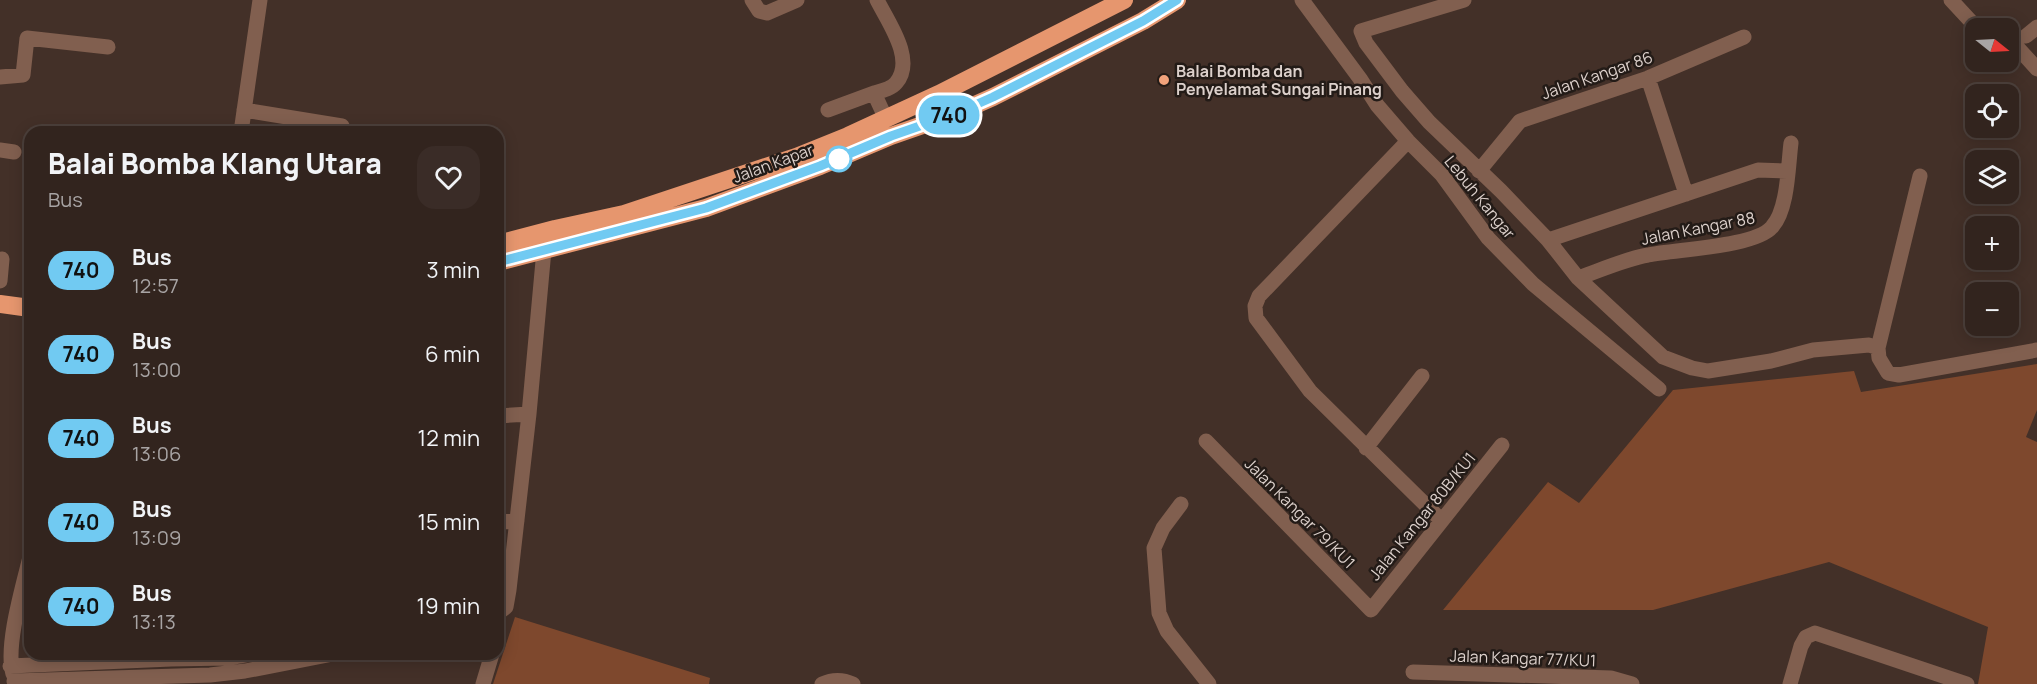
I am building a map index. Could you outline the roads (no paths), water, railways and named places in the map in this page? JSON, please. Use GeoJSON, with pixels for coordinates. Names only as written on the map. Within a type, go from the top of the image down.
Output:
{"type":"FeatureCollection","features":[{"type":"Feature","properties":{"kind":"highway","name":"Jalan Kapar"},"geometry":{"type":"LineString","coordinates":[[504,242],[624,214],[796,157],[886,119],[1125,0]]}},
{"type":"Feature","properties":{"kind":"highway","name":"Jalan Kapar"},"geometry":{"type":"LineString","coordinates":[[504,260],[706,208],[820,166],[891,136],[957,113],[1143,21],[1177,0]]}},
{"type":"Feature","properties":{"kind":"highway"},"geometry":{"type":"LineString","coordinates":[[0,304],[24,307]]}},
{"type":"Feature","properties":{"kind":"street"},"geometry":{"type":"LineString","coordinates":[[242,126],[260,0]]}},
{"type":"Feature","properties":{"kind":"street"},"geometry":{"type":"LineString","coordinates":[[752,0],[759,10],[767,13],[797,0]]}},
{"type":"Feature","properties":{"kind":"street"},"geometry":{"type":"LineString","coordinates":[[828,110],[889,88],[896,83],[902,72],[902,50],[877,0]]}},
{"type":"Feature","properties":{"kind":"street","name":"Lebuh Kangar"},"geometry":{"type":"LineString","coordinates":[[1302,0],[1377,105],[1442,175],[1488,238],[1533,284],[1659,389]]}},
{"type":"Feature","properties":{"kind":"street"},"geometry":{"type":"LineString","coordinates":[[1342,53],[1361,31],[1464,0]]}},
{"type":"Feature","properties":{"kind":"street"},"geometry":{"type":"LineString","coordinates":[[1952,0],[1968,18]]}},
{"type":"Feature","properties":{"kind":"street"},"geometry":{"type":"LineString","coordinates":[[1361,31],[1366,43],[1402,92],[1429,122],[1502,191],[1548,240],[1578,278],[1663,357],[1692,368],[1708,371],[1771,361],[1813,350],[1869,345],[1878,348]]}},
{"type":"Feature","properties":{"kind":"street"},"geometry":{"type":"LineString","coordinates":[[0,77],[23,75],[27,38],[108,47]]}},
{"type":"Feature","properties":{"kind":"street","name":"Jalan Kangar 86"},"geometry":{"type":"LineString","coordinates":[[1479,171],[1520,121],[1648,78],[1744,38]]}},
{"type":"Feature","properties":{"kind":"street"},"geometry":{"type":"LineString","coordinates":[[2019,49],[2037,69]]}},
{"type":"Feature","properties":{"kind":"street"},"geometry":{"type":"LineString","coordinates":[[1648,78],[1686,194]]}},
{"type":"Feature","properties":{"kind":"street"},"geometry":{"type":"LineString","coordinates":[[874,93],[886,119]]}},
{"type":"Feature","properties":{"kind":"street"},"geometry":{"type":"LineString","coordinates":[[244,110],[342,126]]}},
{"type":"Feature","properties":{"kind":"street"},"geometry":{"type":"LineString","coordinates":[[1408,141],[1259,296],[1255,306],[1256,318],[1310,391],[1365,448],[1441,520]]}},
{"type":"Feature","properties":{"kind":"street","name":"Jalan Kangar 88"},"geometry":{"type":"LineString","coordinates":[[1578,278],[1646,255],[1747,240],[1764,235],[1780,216],[1791,143]]}},
{"type":"Feature","properties":{"kind":"street"},"geometry":{"type":"LineString","coordinates":[[1548,240],[1758,170],[1787,171]]}},
{"type":"Feature","properties":{"kind":"street"},"geometry":{"type":"LineString","coordinates":[[1920,176],[1878,348],[1879,358],[1888,373],[1899,375],[2037,350]]}},
{"type":"Feature","properties":{"kind":"street"},"geometry":{"type":"LineString","coordinates":[[504,608],[529,414],[544,250]]}},
{"type":"Feature","properties":{"kind":"street"},"geometry":{"type":"LineString","coordinates":[[0,281],[2,259]]}},
{"type":"Feature","properties":{"kind":"street"},"geometry":{"type":"LineString","coordinates":[[1365,448],[1422,376]]}},
{"type":"Feature","properties":{"kind":"street"},"geometry":{"type":"LineString","coordinates":[[504,416],[529,414]]}},
{"type":"Feature","properties":{"kind":"street","name":"Jalan Kangar 79/KU1"},"geometry":{"type":"LineString","coordinates":[[1206,441],[1214,452],[1371,610]]}},
{"type":"Feature","properties":{"kind":"street","name":"Jalan Kangar 80B/KU1"},"geometry":{"type":"LineString","coordinates":[[1371,610],[1502,445]]}},
{"type":"Feature","properties":{"kind":"street"},"geometry":{"type":"LineString","coordinates":[[1181,504],[1163,528],[1154,548],[1159,613],[1167,631],[1209,684]]}},
{"type":"Feature","properties":{"kind":"street"},"geometry":{"type":"LineString","coordinates":[[504,521],[517,520]]}},
{"type":"Feature","properties":{"kind":"street"},"geometry":{"type":"LineString","coordinates":[[14,677],[16,615],[24,582]]}},
{"type":"Feature","properties":{"kind":"street"},"geometry":{"type":"LineString","coordinates":[[1790,684],[1801,646],[1806,637],[1815,633],[1967,684]]}},
{"type":"Feature","properties":{"kind":"street"},"geometry":{"type":"LineString","coordinates":[[14,677],[162,660]]}},
{"type":"Feature","properties":{"kind":"street"},"geometry":{"type":"LineString","coordinates":[[14,677],[210,675],[302,660]]}},
{"type":"Feature","properties":{"kind":"street"},"geometry":{"type":"LineString","coordinates":[[483,684],[490,660]]}},
{"type":"Feature","properties":{"kind":"street","name":"Jalan Kangar 77/KU1"},"geometry":{"type":"LineString","coordinates":[[1413,672],[1477,679],[1611,678],[1632,684]]}},
{"type":"Feature","properties":{"kind":"street"},"geometry":{"type":"LineString","coordinates":[[822,684],[832,680],[853,684]]}},
{"type":"Feature","properties":{"kind":"place","name":"Balai Bomba dan Penyelamat Sungai Pinang"},"geometry":{"type":"Point","coordinates":[1164,80]}}]}
